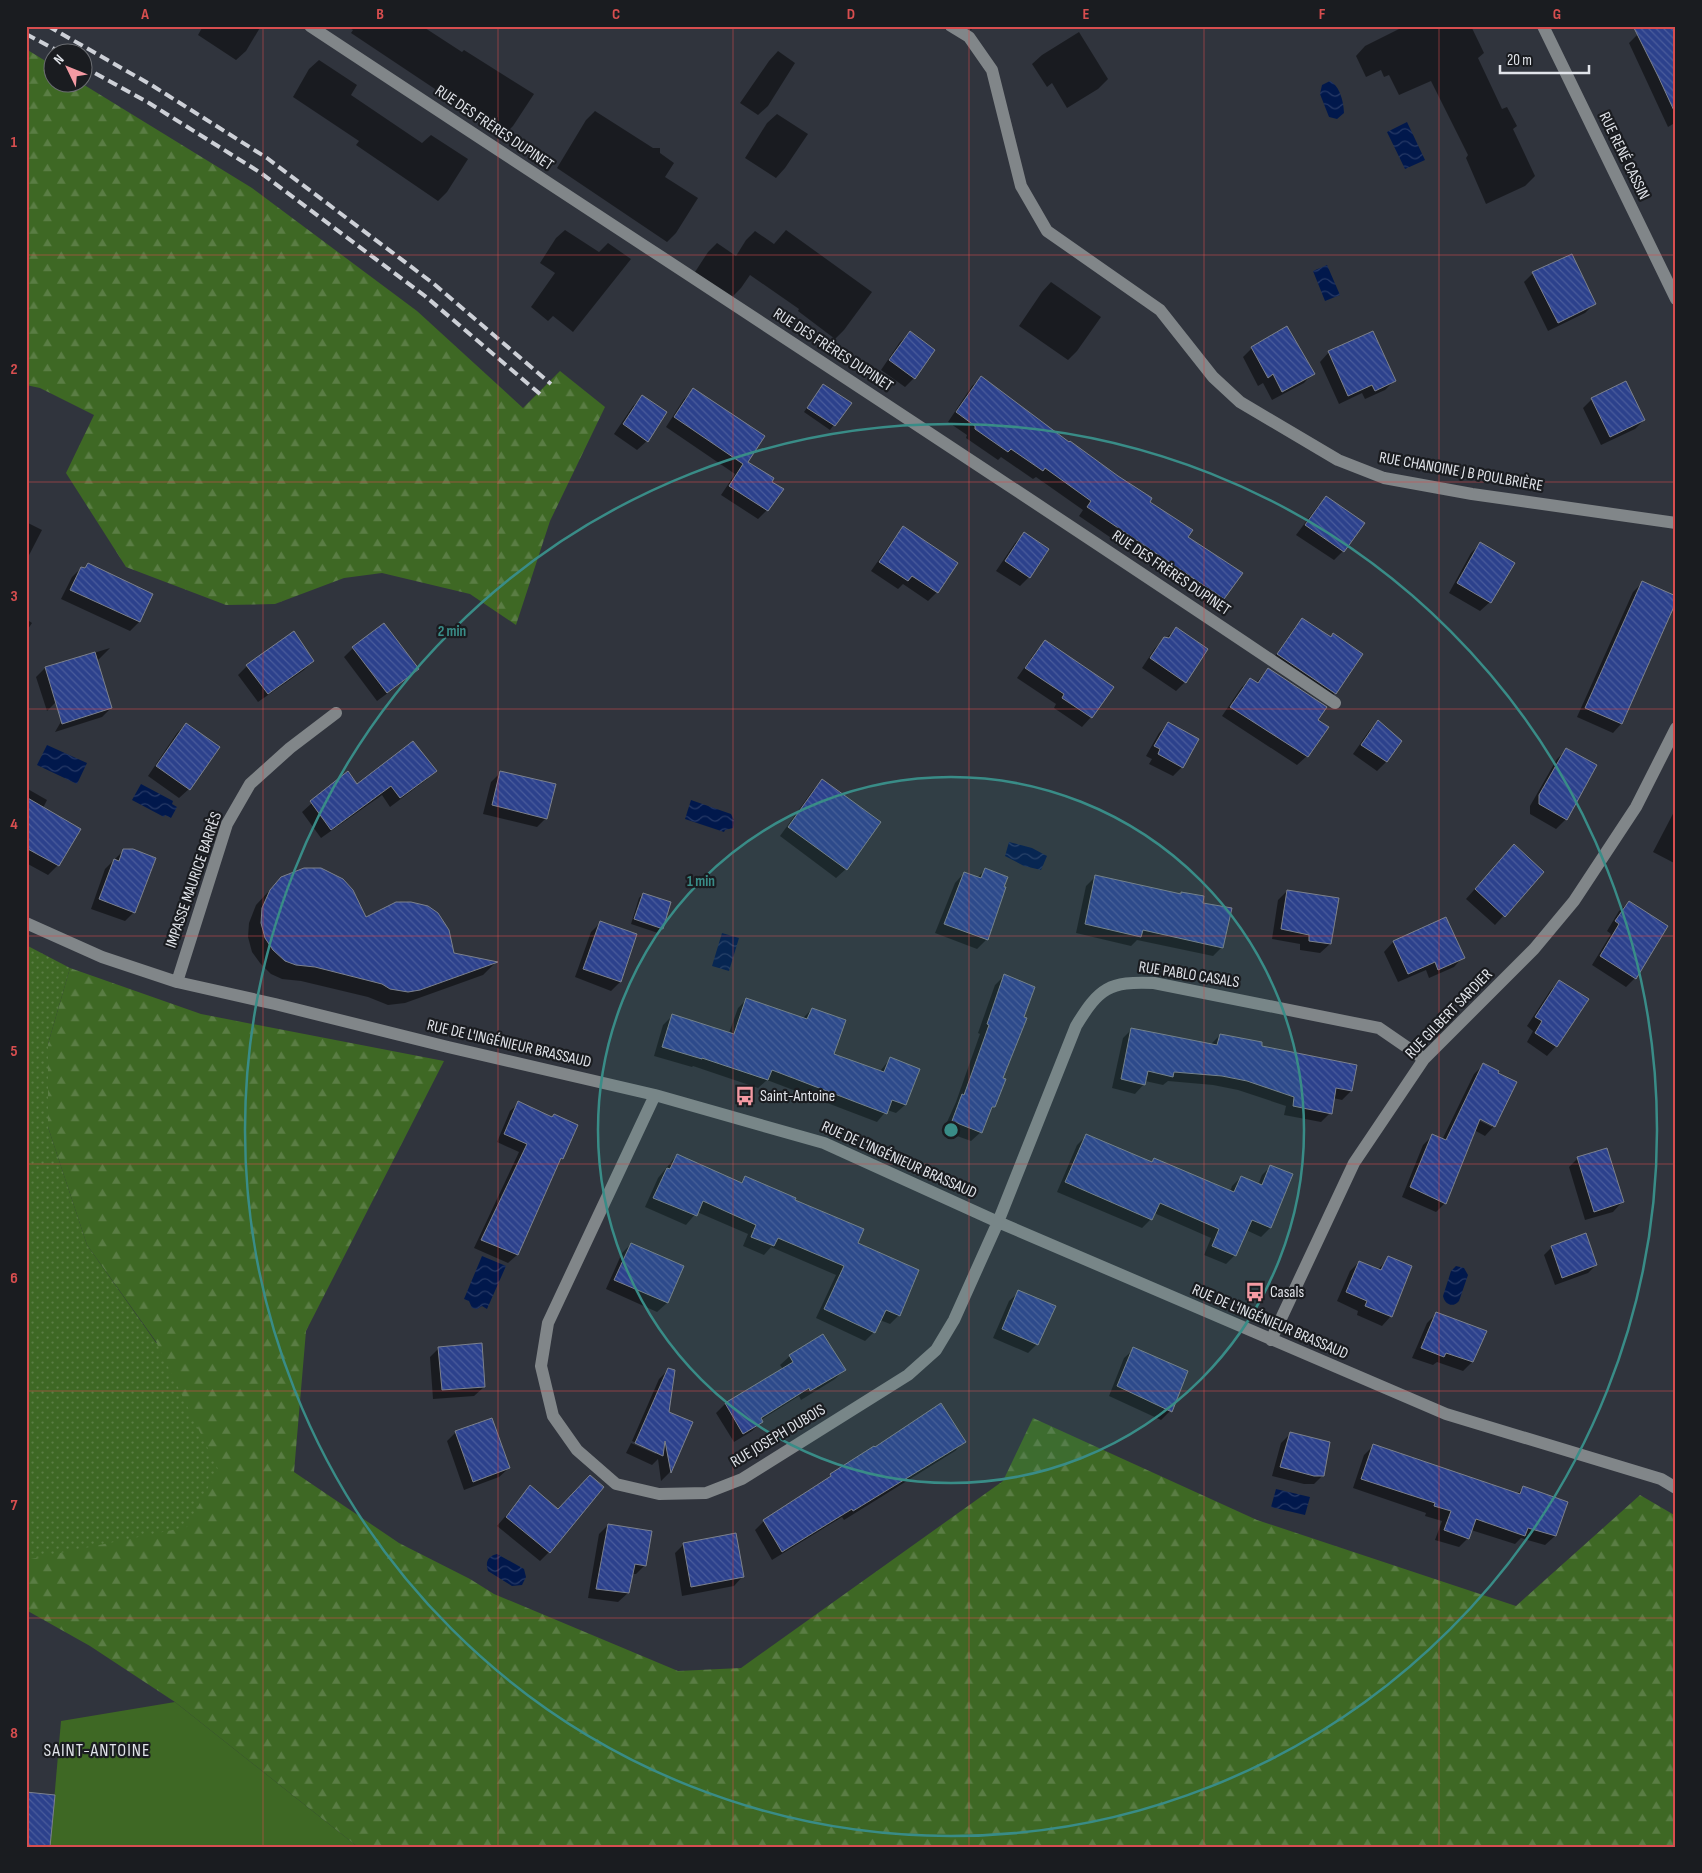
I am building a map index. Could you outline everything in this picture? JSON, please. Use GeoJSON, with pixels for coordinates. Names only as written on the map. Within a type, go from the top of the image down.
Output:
{"type":"FeatureCollection","features":[{"type":"Feature","properties":{"kind":"street","name":"RUE DES FRÈRES DUPINET"},"geometry":{"type":"LineString","coordinates":[[310,26],[598,217],[936,436],[1335,703]]}},
{"type":"Feature","properties":{"kind":"street","name":"RUE CHANOINE J B POULBRIÈRE"},"geometry":{"type":"LineString","coordinates":[[951,26],[970,37],[992,70],[1021,186],[1048,230],[1160,310],[1213,377],[1240,402],[1338,460],[1384,478],[1472,494],[1676,523]]}},
{"type":"Feature","properties":{"kind":"street","name":"RUE RENÉ CASSIN"},"geometry":{"type":"LineString","coordinates":[[1543,26],[1676,299]]}},
{"type":"Feature","properties":{"kind":"street","name":"IMPASSE MAURICE BARRÈS"},"geometry":{"type":"LineString","coordinates":[[177,982],[227,824],[250,784],[290,748],[336,713]]}},
{"type":"Feature","properties":{"kind":"street","name":"RUE GILBERT SARDIER"},"geometry":{"type":"LineString","coordinates":[[1272,1340],[1354,1163],[1424,1059],[1534,949],[1574,901],[1636,807],[1676,728]]}},
{"type":"Feature","properties":{"kind":"street","name":"RUE DE L'INGÉNIEUR BRASSAUD"},"geometry":{"type":"LineString","coordinates":[[26,924],[102,957],[177,982],[655,1095],[824,1143],[998,1222],[1446,1414],[1661,1479],[1676,1488]]}},
{"type":"Feature","properties":{"kind":"street","name":"RUE PABLO CASALS"},"geometry":{"type":"LineString","coordinates":[[998,1222],[1076,1026],[1090,1002],[1110,987],[1129,982],[1154,983],[1379,1028],[1424,1059]]}},
{"type":"Feature","properties":{"kind":"street","name":"RUE JOSEPH DUBOIS"},"geometry":{"type":"LineString","coordinates":[[655,1095],[548,1323],[541,1366],[554,1416],[577,1450],[616,1484],[659,1494],[706,1492],[742,1479],[908,1375],[936,1350],[954,1320],[998,1222]]}},
{"type":"Feature","properties":{"kind":"green space"},"geometry":{"type":"Polygon","coordinates":[[[26,49],[42,59],[42,92],[92,92],[92,90],[252,188],[417,311],[523,408],[560,371],[605,407],[550,521],[516,625],[470,594],[382,573],[344,578],[275,604],[226,605],[126,567],[66,473],[94,415],[40,388],[26,385],[26,49]]]}},
{"type":"Feature","properties":{"kind":"green space"},"geometry":{"type":"Polygon","coordinates":[[[26,945],[70,968],[48,1044],[48,1127],[87,1245],[157,1344],[218,1469],[187,1527],[26,1560],[26,945]]]}},
{"type":"Feature","properties":{"kind":"green space"},"geometry":{"type":"Polygon","coordinates":[[[70,968],[201,1014],[444,1061],[306,1331],[294,1472],[399,1543],[470,1579],[494,1594],[678,1671],[741,1668],[1003,1481],[1033,1418],[1257,1520],[1516,1606],[1640,1495],[1676,1516],[1676,1847],[358,1847],[175,1702],[90,1646],[26,1610],[26,1308],[157,1343],[87,1245],[48,1127],[48,1044],[70,968]]]}},
{"type":"Feature","properties":{"kind":"green space"},"geometry":{"type":"Polygon","coordinates":[[[175,1702],[358,1847],[50,1847],[61,1721],[175,1702]]]}},
{"type":"Feature","properties":{"kind":"water"},"geometry":{"type":"Polygon","coordinates":[[[1330,81],[1339,91],[1343,104],[1344,113],[1337,119],[1329,117],[1320,94],[1322,85],[1330,81]]]}},
{"type":"Feature","properties":{"kind":"water"},"geometry":{"type":"Polygon","coordinates":[[[1407,122],[1425,160],[1405,169],[1387,132],[1407,122]]]}},
{"type":"Feature","properties":{"kind":"water"},"geometry":{"type":"Polygon","coordinates":[[[1327,265],[1340,295],[1325,301],[1313,271],[1327,265]]]}},
{"type":"Feature","properties":{"kind":"water"},"geometry":{"type":"Polygon","coordinates":[[[47,745],[87,763],[77,784],[37,765],[47,745]]]}},
{"type":"Feature","properties":{"kind":"water"},"geometry":{"type":"Polygon","coordinates":[[[141,784],[173,801],[172,804],[177,807],[171,818],[165,815],[164,817],[132,800],[141,784]]]}},
{"type":"Feature","properties":{"kind":"water"},"geometry":{"type":"Polygon","coordinates":[[[691,800],[731,814],[734,820],[733,828],[724,832],[685,819],[691,800]]]}},
{"type":"Feature","properties":{"kind":"water"},"geometry":{"type":"Polygon","coordinates":[[[1009,842],[1032,848],[1047,856],[1041,870],[1024,866],[1005,856],[1009,842]]]}},
{"type":"Feature","properties":{"kind":"water"},"geometry":{"type":"Polygon","coordinates":[[[722,933],[739,938],[729,971],[712,966],[722,933]]]}},
{"type":"Feature","properties":{"kind":"water"},"geometry":{"type":"Polygon","coordinates":[[[482,1256],[506,1266],[487,1309],[482,1306],[477,1309],[472,1308],[469,1301],[464,1299],[482,1256]]]}},
{"type":"Feature","properties":{"kind":"water"},"geometry":{"type":"Polygon","coordinates":[[[1456,1266],[1464,1268],[1468,1275],[1459,1301],[1452,1305],[1446,1302],[1443,1296],[1451,1271],[1456,1266]]]}},
{"type":"Feature","properties":{"kind":"water"},"geometry":{"type":"Polygon","coordinates":[[[1276,1489],[1310,1497],[1305,1515],[1271,1507],[1276,1489]]]}},
{"type":"Feature","properties":{"kind":"water"},"geometry":{"type":"Polygon","coordinates":[[[497,1554],[524,1569],[526,1577],[522,1585],[512,1586],[488,1571],[488,1560],[491,1556],[497,1554]]]}},
{"type":"Feature","properties":{"kind":"building"},"geometry":{"type":"Polygon","coordinates":[[[1633,26],[1676,26],[1676,115],[1658,76],[1633,26]]]}},
{"type":"Feature","properties":{"kind":"building"},"geometry":{"type":"Polygon","coordinates":[[[1572,254],[1596,304],[1558,323],[1532,272],[1572,254]]]}},
{"type":"Feature","properties":{"kind":"building"},"geometry":{"type":"Polygon","coordinates":[[[1287,326],[1315,374],[1282,392],[1273,374],[1268,378],[1251,347],[1287,326]]]}},
{"type":"Feature","properties":{"kind":"building"},"geometry":{"type":"Polygon","coordinates":[[[910,331],[935,350],[915,379],[889,360],[910,331]]]}},
{"type":"Feature","properties":{"kind":"building"},"geometry":{"type":"Polygon","coordinates":[[[1373,331],[1396,381],[1375,391],[1372,385],[1348,396],[1328,351],[1373,331]]]}},
{"type":"Feature","properties":{"kind":"building"},"geometry":{"type":"Polygon","coordinates":[[[981,376],[1069,442],[1152,498],[1150,502],[1193,530],[1188,537],[1243,573],[1224,599],[1087,507],[1091,501],[1045,468],[1043,471],[1011,449],[1008,452],[975,429],[975,426],[956,412],[981,376]]]}},
{"type":"Feature","properties":{"kind":"building"},"geometry":{"type":"Polygon","coordinates":[[[1626,381],[1645,420],[1610,437],[1591,398],[1626,381]]]}},
{"type":"Feature","properties":{"kind":"building"},"geometry":{"type":"Polygon","coordinates":[[[823,384],[852,403],[835,426],[807,408],[823,384]]]}},
{"type":"Feature","properties":{"kind":"building"},"geometry":{"type":"Polygon","coordinates":[[[693,388],[765,436],[748,462],[774,478],[772,482],[784,489],[768,511],[729,486],[743,464],[674,417],[693,388]]]}},
{"type":"Feature","properties":{"kind":"building"},"geometry":{"type":"Polygon","coordinates":[[[642,395],[667,412],[648,442],[623,424],[642,395]]]}},
{"type":"Feature","properties":{"kind":"building"},"geometry":{"type":"Polygon","coordinates":[[[1326,496],[1365,523],[1344,552],[1305,525],[1326,496]]]}},
{"type":"Feature","properties":{"kind":"building"},"geometry":{"type":"Polygon","coordinates":[[[903,526],[958,563],[938,593],[912,576],[908,581],[879,562],[903,526]]]}},
{"type":"Feature","properties":{"kind":"building"},"geometry":{"type":"Polygon","coordinates":[[[1024,532],[1049,549],[1030,578],[1005,561],[1024,532]]]}},
{"type":"Feature","properties":{"kind":"building"},"geometry":{"type":"Polygon","coordinates":[[[1480,542],[1515,563],[1491,603],[1457,583],[1480,542]]]}},
{"type":"Feature","properties":{"kind":"building"},"geometry":{"type":"Polygon","coordinates":[[[88,563],[153,594],[140,622],[70,590],[81,567],[85,568],[88,563]]]}},
{"type":"Feature","properties":{"kind":"building"},"geometry":{"type":"Polygon","coordinates":[[[1642,581],[1676,596],[1676,602],[1622,724],[1585,708],[1642,581]]]}},
{"type":"Feature","properties":{"kind":"building"},"geometry":{"type":"Polygon","coordinates":[[[1302,618],[1331,637],[1333,633],[1363,654],[1336,694],[1277,654],[1302,618]]]}},
{"type":"Feature","properties":{"kind":"building"},"geometry":{"type":"Polygon","coordinates":[[[384,623],[419,669],[387,693],[352,647],[384,623]]]}},
{"type":"Feature","properties":{"kind":"building"},"geometry":{"type":"Polygon","coordinates":[[[1176,627],[1208,649],[1186,683],[1150,658],[1164,637],[1169,638],[1176,627]]]}},
{"type":"Feature","properties":{"kind":"building"},"geometry":{"type":"Polygon","coordinates":[[[294,631],[314,661],[268,694],[246,665],[294,631]]]}},
{"type":"Feature","properties":{"kind":"building"},"geometry":{"type":"Polygon","coordinates":[[[1045,640],[1114,687],[1092,718],[1062,698],[1064,694],[1025,668],[1045,640]]]}},
{"type":"Feature","properties":{"kind":"building"},"geometry":{"type":"Polygon","coordinates":[[[95,652],[112,708],[62,724],[45,667],[95,652]]]}},
{"type":"Feature","properties":{"kind":"building"},"geometry":{"type":"Polygon","coordinates":[[[1268,668],[1327,707],[1318,720],[1329,727],[1308,757],[1230,707],[1250,678],[1258,683],[1268,668]]]}},
{"type":"Feature","properties":{"kind":"building"},"geometry":{"type":"Polygon","coordinates":[[[1378,720],[1402,741],[1387,762],[1361,745],[1378,720]]]}},
{"type":"Feature","properties":{"kind":"building"},"geometry":{"type":"Polygon","coordinates":[[[1168,722],[1199,739],[1183,768],[1158,754],[1160,749],[1154,746],[1168,722]]]}},
{"type":"Feature","properties":{"kind":"building"},"geometry":{"type":"Polygon","coordinates":[[[186,723],[220,747],[190,790],[156,766],[186,723]]]}},
{"type":"Feature","properties":{"kind":"building"},"geometry":{"type":"Polygon","coordinates":[[[413,741],[437,771],[400,798],[391,786],[331,830],[310,801],[348,771],[357,784],[413,741]]]}},
{"type":"Feature","properties":{"kind":"building"},"geometry":{"type":"Polygon","coordinates":[[[1566,748],[1597,765],[1567,820],[1539,804],[1539,795],[1566,748]]]}},
{"type":"Feature","properties":{"kind":"building"},"geometry":{"type":"Polygon","coordinates":[[[500,771],[556,784],[547,819],[492,805],[500,771]]]}},
{"type":"Feature","properties":{"kind":"building"},"geometry":{"type":"Polygon","coordinates":[[[822,779],[881,822],[847,870],[788,827],[822,779]]]}},
{"type":"Feature","properties":{"kind":"building"},"geometry":{"type":"Polygon","coordinates":[[[26,797],[81,829],[59,866],[26,848],[26,797]]]}},
{"type":"Feature","properties":{"kind":"building"},"geometry":{"type":"Polygon","coordinates":[[[1514,844],[1544,872],[1505,917],[1475,889],[1514,844]]]}},
{"type":"Feature","properties":{"kind":"building"},"geometry":{"type":"Polygon","coordinates":[[[123,849],[133,849],[156,858],[135,913],[99,899],[114,859],[119,861],[123,849]]]}},
{"type":"Feature","properties":{"kind":"building"},"geometry":{"type":"Polygon","coordinates":[[[304,868],[321,868],[343,879],[353,890],[366,917],[396,902],[411,902],[428,906],[438,913],[449,930],[454,953],[498,962],[420,990],[408,992],[390,989],[382,984],[315,967],[296,965],[285,961],[273,950],[265,938],[261,923],[262,908],[270,890],[281,877],[304,868]]]}},
{"type":"Feature","properties":{"kind":"building"},"geometry":{"type":"Polygon","coordinates":[[[985,868],[1008,877],[988,940],[944,924],[964,872],[981,878],[985,868]]]}},
{"type":"Feature","properties":{"kind":"building"},"geometry":{"type":"Polygon","coordinates":[[[1095,875],[1181,894],[1181,892],[1204,896],[1203,903],[1232,908],[1223,948],[1143,930],[1141,937],[1085,924],[1095,875]]]}},
{"type":"Feature","properties":{"kind":"building"},"geometry":{"type":"Polygon","coordinates":[[[1287,890],[1339,898],[1331,944],[1309,941],[1309,935],[1281,929],[1287,890]]]}},
{"type":"Feature","properties":{"kind":"building"},"geometry":{"type":"Polygon","coordinates":[[[643,893],[671,902],[663,929],[634,919],[643,893]]]}},
{"type":"Feature","properties":{"kind":"building"},"geometry":{"type":"Polygon","coordinates":[[[1629,901],[1668,926],[1636,979],[1600,956],[1619,924],[1615,921],[1629,901]]]}},
{"type":"Feature","properties":{"kind":"building"},"geometry":{"type":"Polygon","coordinates":[[[1446,917],[1465,958],[1438,970],[1435,962],[1408,974],[1393,941],[1446,917]]]}},
{"type":"Feature","properties":{"kind":"building"},"geometry":{"type":"Polygon","coordinates":[[[600,921],[637,934],[621,982],[583,969],[600,921]]]}},
{"type":"Feature","properties":{"kind":"building"},"geometry":{"type":"Polygon","coordinates":[[[1004,974],[1035,987],[1024,1017],[1027,1018],[1003,1078],[1006,1079],[982,1133],[952,1121],[962,1094],[964,1095],[989,1025],[987,1024],[1004,974]]]}},
{"type":"Feature","properties":{"kind":"building"},"geometry":{"type":"Polygon","coordinates":[[[1559,980],[1589,999],[1557,1047],[1535,1033],[1542,1021],[1535,1017],[1559,980]]]}},
{"type":"Feature","properties":{"kind":"building"},"geometry":{"type":"Polygon","coordinates":[[[746,998],[807,1019],[812,1008],[846,1020],[834,1054],[884,1072],[890,1057],[920,1069],[906,1105],[892,1100],[887,1114],[772,1070],[768,1080],[662,1047],[672,1014],[734,1034],[746,998]]]}},
{"type":"Feature","properties":{"kind":"building"},"geometry":{"type":"Polygon","coordinates":[[[1131,1028],[1217,1045],[1220,1034],[1262,1042],[1262,1046],[1357,1065],[1352,1091],[1336,1088],[1332,1114],[1293,1106],[1294,1097],[1247,1081],[1222,1076],[1174,1072],[1173,1077],[1148,1071],[1145,1085],[1121,1079],[1131,1028]]]}},
{"type":"Feature","properties":{"kind":"building"},"geometry":{"type":"Polygon","coordinates":[[[1483,1063],[1517,1082],[1495,1127],[1480,1119],[1446,1204],[1410,1187],[1432,1134],[1446,1140],[1483,1063]]]}},
{"type":"Feature","properties":{"kind":"building"},"geometry":{"type":"Polygon","coordinates":[[[518,1101],[552,1117],[554,1114],[578,1125],[563,1159],[561,1158],[518,1255],[481,1240],[527,1144],[504,1134],[518,1101]]]}},
{"type":"Feature","properties":{"kind":"building"},"geometry":{"type":"Polygon","coordinates":[[[1086,1134],[1152,1162],[1154,1158],[1234,1192],[1241,1176],[1262,1185],[1270,1165],[1293,1174],[1271,1228],[1252,1220],[1236,1256],[1212,1246],[1219,1229],[1160,1203],[1152,1220],[1065,1182],[1086,1134]]]}},
{"type":"Feature","properties":{"kind":"building"},"geometry":{"type":"Polygon","coordinates":[[[1607,1148],[1624,1202],[1594,1212],[1577,1157],[1607,1148]]]}},
{"type":"Feature","properties":{"kind":"building"},"geometry":{"type":"Polygon","coordinates":[[[677,1154],[742,1183],[745,1176],[796,1198],[795,1200],[864,1229],[858,1243],[919,1270],[900,1316],[886,1310],[875,1333],[824,1309],[844,1266],[778,1238],[774,1246],[751,1237],[756,1225],[703,1201],[697,1216],[653,1198],[667,1168],[670,1169],[677,1154]]]}},
{"type":"Feature","properties":{"kind":"building"},"geometry":{"type":"Polygon","coordinates":[[[1586,1233],[1597,1265],[1562,1278],[1551,1246],[1586,1233]]]}},
{"type":"Feature","properties":{"kind":"building"},"geometry":{"type":"Polygon","coordinates":[[[631,1243],[684,1266],[668,1303],[614,1280],[631,1243]]]}},
{"type":"Feature","properties":{"kind":"building"},"geometry":{"type":"Polygon","coordinates":[[[1388,1256],[1412,1266],[1392,1317],[1365,1306],[1367,1301],[1346,1292],[1359,1261],[1381,1270],[1388,1256]]]}},
{"type":"Feature","properties":{"kind":"building"},"geometry":{"type":"Polygon","coordinates":[[[1018,1290],[1056,1306],[1038,1345],[1002,1329],[1018,1290]]]}},
{"type":"Feature","properties":{"kind":"building"},"geometry":{"type":"Polygon","coordinates":[[[1436,1312],[1487,1331],[1473,1362],[1446,1353],[1444,1357],[1421,1348],[1436,1312]]]}},
{"type":"Feature","properties":{"kind":"building"},"geometry":{"type":"Polygon","coordinates":[[[823,1334],[846,1370],[810,1391],[809,1388],[761,1418],[763,1422],[743,1434],[725,1403],[793,1362],[789,1355],[823,1334]]]}},
{"type":"Feature","properties":{"kind":"building"},"geometry":{"type":"Polygon","coordinates":[[[482,1343],[485,1387],[442,1390],[438,1347],[482,1343]]]}},
{"type":"Feature","properties":{"kind":"building"},"geometry":{"type":"Polygon","coordinates":[[[1133,1347],[1188,1371],[1172,1412],[1117,1386],[1133,1347]]]}},
{"type":"Feature","properties":{"kind":"building"},"geometry":{"type":"Polygon","coordinates":[[[668,1368],[675,1370],[669,1412],[693,1422],[671,1473],[665,1441],[663,1456],[635,1443],[668,1368]]]}},
{"type":"Feature","properties":{"kind":"building"},"geometry":{"type":"Polygon","coordinates":[[[941,1403],[966,1442],[782,1552],[763,1520],[831,1476],[830,1474],[875,1447],[941,1403]]]}},
{"type":"Feature","properties":{"kind":"building"},"geometry":{"type":"Polygon","coordinates":[[[492,1418],[510,1468],[473,1482],[455,1431],[492,1418]]]}},
{"type":"Feature","properties":{"kind":"building"},"geometry":{"type":"Polygon","coordinates":[[[1290,1432],[1330,1442],[1324,1476],[1314,1476],[1280,1467],[1290,1432]]]}},
{"type":"Feature","properties":{"kind":"building"},"geometry":{"type":"Polygon","coordinates":[[[1373,1444],[1520,1494],[1523,1486],[1568,1502],[1556,1536],[1528,1528],[1525,1536],[1476,1519],[1469,1539],[1444,1530],[1451,1511],[1434,1506],[1435,1503],[1361,1479],[1373,1444]]]}},
{"type":"Feature","properties":{"kind":"building"},"geometry":{"type":"Polygon","coordinates":[[[590,1475],[604,1487],[550,1553],[506,1517],[530,1485],[558,1509],[590,1475]]]}},
{"type":"Feature","properties":{"kind":"building"},"geometry":{"type":"Polygon","coordinates":[[[608,1524],[652,1531],[646,1566],[635,1564],[629,1593],[596,1589],[608,1524]]]}},
{"type":"Feature","properties":{"kind":"building"},"geometry":{"type":"Polygon","coordinates":[[[736,1533],[744,1577],[691,1587],[683,1543],[736,1533]]]}},
{"type":"Feature","properties":{"kind":"building"},"geometry":{"type":"Polygon","coordinates":[[[26,1792],[55,1795],[50,1847],[26,1847],[26,1792]]]}},
{"type":"Feature","properties":{"kind":"railway"},"geometry":{"type":"LineString","coordinates":[[48,26],[153,86],[267,158],[434,284],[551,384]]}},
{"type":"Feature","properties":{"kind":"railway"},"geometry":{"type":"LineString","coordinates":[[26,34],[42,42]]}},
{"type":"Feature","properties":{"kind":"railway"},"geometry":{"type":"LineString","coordinates":[[92,72],[149,103],[261,173],[425,296],[540,394]]}},
{"type":"Feature","properties":{"kind":"place","name":"Saint-Antoine"},"geometry":{"type":"Point","coordinates":[745,1096]}},
{"type":"Feature","properties":{"kind":"place","name":"Casals"},"geometry":{"type":"Point","coordinates":[1255,1292]}},
{"type":"Feature","properties":{"kind":"district","name":"SAINT-ANTOINE"},"geometry":{"type":"Point","coordinates":[97,1750]}}]}
